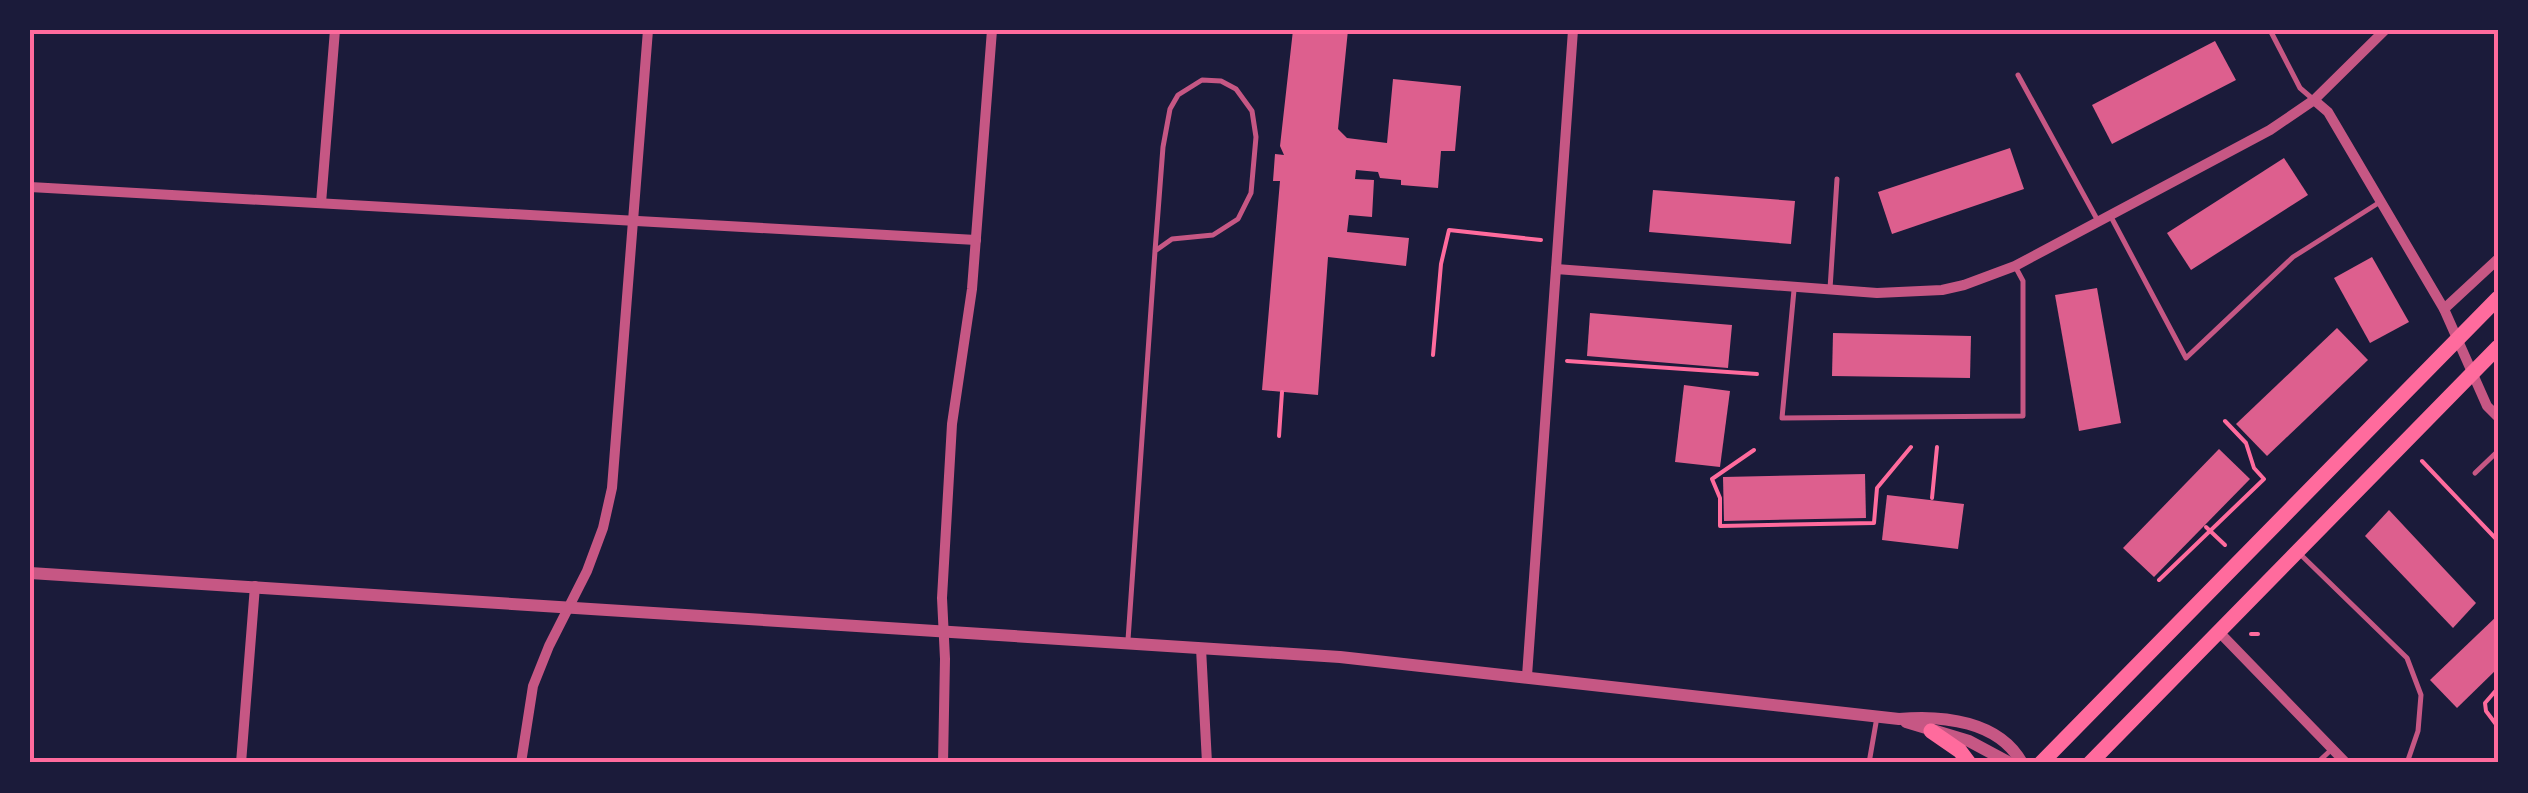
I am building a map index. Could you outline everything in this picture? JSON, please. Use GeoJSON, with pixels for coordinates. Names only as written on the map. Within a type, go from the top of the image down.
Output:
{"type":"FeatureCollection","features":[{"type":"Feature","properties":{"kind":"main road"},"geometry":{"type":"LineString","coordinates":[[2041,763],[2498,298]]}},
{"type":"Feature","properties":{"kind":"main road"},"geometry":{"type":"LineString","coordinates":[[2090,763],[2498,347]]}},
{"type":"Feature","properties":{"kind":"main road"},"geometry":{"type":"LineString","coordinates":[[1931,731],[1960,751],[1969,763]]}},
{"type":"Feature","properties":{"kind":"street"},"geometry":{"type":"LineString","coordinates":[[322,203],[335,30]]}},
{"type":"Feature","properties":{"kind":"street"},"geometry":{"type":"LineString","coordinates":[[521,763],[533,686],[596,549],[612,488],[648,30]]}},
{"type":"Feature","properties":{"kind":"street"},"geometry":{"type":"LineString","coordinates":[[943,763],[942,598],[952,424],[976,240],[992,30]]}},
{"type":"Feature","properties":{"kind":"street"},"geometry":{"type":"LineString","coordinates":[[1527,676],[1572,30]]}},
{"type":"Feature","properties":{"kind":"street"},"geometry":{"type":"LineString","coordinates":[[1556,269],[1901,293],[1964,285],[2015,266],[2270,130],[2314,100],[2385,30]]}},
{"type":"Feature","properties":{"kind":"street"},"geometry":{"type":"LineString","coordinates":[[2314,100],[2328,112],[2444,309],[2487,406],[2498,418]]}},
{"type":"Feature","properties":{"kind":"street"},"geometry":{"type":"LineString","coordinates":[[30,188],[976,240]]}},
{"type":"Feature","properties":{"kind":"street"},"geometry":{"type":"LineString","coordinates":[[2444,309],[2498,259]]}},
{"type":"Feature","properties":{"kind":"street"},"geometry":{"type":"LineString","coordinates":[[30,572],[1340,657],[1877,717],[1931,716],[1973,726],[2013,746],[2022,763]]}},
{"type":"Feature","properties":{"kind":"street"},"geometry":{"type":"LineString","coordinates":[[241,763],[255,586]]}},
{"type":"Feature","properties":{"kind":"street"},"geometry":{"type":"LineString","coordinates":[[2220,633],[2346,763]]}},
{"type":"Feature","properties":{"kind":"street"},"geometry":{"type":"LineString","coordinates":[[1202,648],[1207,763]]}},
{"type":"Feature","properties":{"kind":"street"},"geometry":{"type":"LineString","coordinates":[[1899,719],[1969,740],[2010,763]]}},
{"type":"Feature","properties":{"kind":"lane"},"geometry":{"type":"LineString","coordinates":[[2270,30],[2300,88],[2314,100]]}},
{"type":"Feature","properties":{"kind":"lane"},"geometry":{"type":"LineString","coordinates":[[2018,76],[2186,358],[2293,257],[2380,202]]}},
{"type":"Feature","properties":{"kind":"lane"},"geometry":{"type":"LineString","coordinates":[[1128,644],[1155,251],[1163,147],[1170,109],[1190,85],[1202,80],[1221,80],[1236,89],[1252,111],[1256,136],[1251,194],[1238,219],[1213,235],[1172,240],[1155,251]]}},
{"type":"Feature","properties":{"kind":"lane"},"geometry":{"type":"LineString","coordinates":[[1830,289],[1837,179]]}},
{"type":"Feature","properties":{"kind":"lane"},"geometry":{"type":"LineString","coordinates":[[1794,286],[1782,418],[2023,416],[2023,282],[2015,266]]}},
{"type":"Feature","properties":{"kind":"lane"},"geometry":{"type":"LineString","coordinates":[[2475,473],[2498,451]]}},
{"type":"Feature","properties":{"kind":"lane"},"geometry":{"type":"LineString","coordinates":[[2298,552],[2408,658],[2420,695],[2418,730],[2407,763]]}},
{"type":"Feature","properties":{"kind":"lane"},"geometry":{"type":"LineString","coordinates":[[1869,763],[1877,717]]}},
{"type":"Feature","properties":{"kind":"lane"},"geometry":{"type":"LineString","coordinates":[[2317,763],[2332,749]]}},
{"type":"Feature","properties":{"kind":"path"},"geometry":{"type":"LineString","coordinates":[[1433,355],[1441,264],[1449,230],[1541,240]]}},
{"type":"Feature","properties":{"kind":"path"},"geometry":{"type":"LineString","coordinates":[[1567,361],[1757,374]]}},
{"type":"Feature","properties":{"kind":"path"},"geometry":{"type":"LineString","coordinates":[[1279,436],[1282,392]]}},
{"type":"Feature","properties":{"kind":"path"},"geometry":{"type":"LineString","coordinates":[[2159,580],[2264,479],[2254,468],[2246,443],[2225,421]]}},
{"type":"Feature","properties":{"kind":"path"},"geometry":{"type":"LineString","coordinates":[[1754,450],[1712,479],[1720,498],[1720,526],[1874,523],[1877,488],[1912,447]]}},
{"type":"Feature","properties":{"kind":"path"},"geometry":{"type":"LineString","coordinates":[[1932,498],[1937,447]]}},
{"type":"Feature","properties":{"kind":"path"},"geometry":{"type":"LineString","coordinates":[[2422,461],[2498,540]]}},
{"type":"Feature","properties":{"kind":"path"},"geometry":{"type":"LineString","coordinates":[[2208,529],[2225,544]]}},
{"type":"Feature","properties":{"kind":"path"},"geometry":{"type":"LineString","coordinates":[[2498,688],[2485,703],[2498,727]]}},
{"type":"Feature","properties":{"kind":"building"},"geometry":{"type":"Polygon","coordinates":[[[1293,30],[1348,30],[1338,129],[1347,138],[1387,143],[1393,79],[1461,86],[1455,151],[1441,151],[1438,188],[1401,185],[1401,180],[1380,178],[1378,172],[1356,170],[1355,179],[1374,180],[1372,217],[1349,215],[1347,232],[1409,238],[1406,266],[1328,257],[1318,395],[1262,390],[1280,181],[1273,181],[1275,154],[1284,155],[1280,146],[1293,30]]]}},
{"type":"Feature","properties":{"kind":"building"},"geometry":{"type":"Polygon","coordinates":[[[2215,41],[2236,80],[2112,144],[2092,105],[2215,41]]]}},
{"type":"Feature","properties":{"kind":"building"},"geometry":{"type":"Polygon","coordinates":[[[2010,148],[2024,189],[1892,234],[1878,192],[2010,148]]]}},
{"type":"Feature","properties":{"kind":"building"},"geometry":{"type":"Polygon","coordinates":[[[2284,158],[2308,195],[2191,270],[2167,233],[2284,158]]]}},
{"type":"Feature","properties":{"kind":"building"},"geometry":{"type":"Polygon","coordinates":[[[1653,190],[1795,201],[1791,244],[1649,232],[1653,190]]]}},
{"type":"Feature","properties":{"kind":"building"},"geometry":{"type":"Polygon","coordinates":[[[2372,257],[2409,322],[2370,343],[2334,278],[2372,257]]]}},
{"type":"Feature","properties":{"kind":"building"},"geometry":{"type":"Polygon","coordinates":[[[2097,288],[2121,423],[2079,431],[2055,295],[2097,288]]]}},
{"type":"Feature","properties":{"kind":"building"},"geometry":{"type":"Polygon","coordinates":[[[1590,313],[1732,325],[1728,368],[1587,356],[1590,313]]]}},
{"type":"Feature","properties":{"kind":"building"},"geometry":{"type":"Polygon","coordinates":[[[2337,328],[2368,360],[2267,456],[2236,424],[2337,328]]]}},
{"type":"Feature","properties":{"kind":"building"},"geometry":{"type":"Polygon","coordinates":[[[1833,333],[1971,336],[1970,378],[1832,376],[1833,333]]]}},
{"type":"Feature","properties":{"kind":"building"},"geometry":{"type":"Polygon","coordinates":[[[1684,385],[1730,391],[1720,467],[1675,462],[1684,385]]]}},
{"type":"Feature","properties":{"kind":"building"},"geometry":{"type":"Polygon","coordinates":[[[2219,449],[2250,479],[2154,577],[2123,548],[2219,449]]]}},
{"type":"Feature","properties":{"kind":"building"},"geometry":{"type":"Polygon","coordinates":[[[1865,474],[1866,518],[1724,521],[1723,477],[1865,474]]]}},
{"type":"Feature","properties":{"kind":"building"},"geometry":{"type":"Polygon","coordinates":[[[1887,495],[1964,504],[1958,549],[1882,540],[1887,495]]]}},
{"type":"Feature","properties":{"kind":"building"},"geometry":{"type":"Polygon","coordinates":[[[2389,510],[2476,603],[2453,628],[2365,536],[2389,510]]]}},
{"type":"Feature","properties":{"kind":"building"},"geometry":{"type":"Polygon","coordinates":[[[2498,615],[2498,668],[2457,708],[2430,680],[2498,615]]]}}]}
